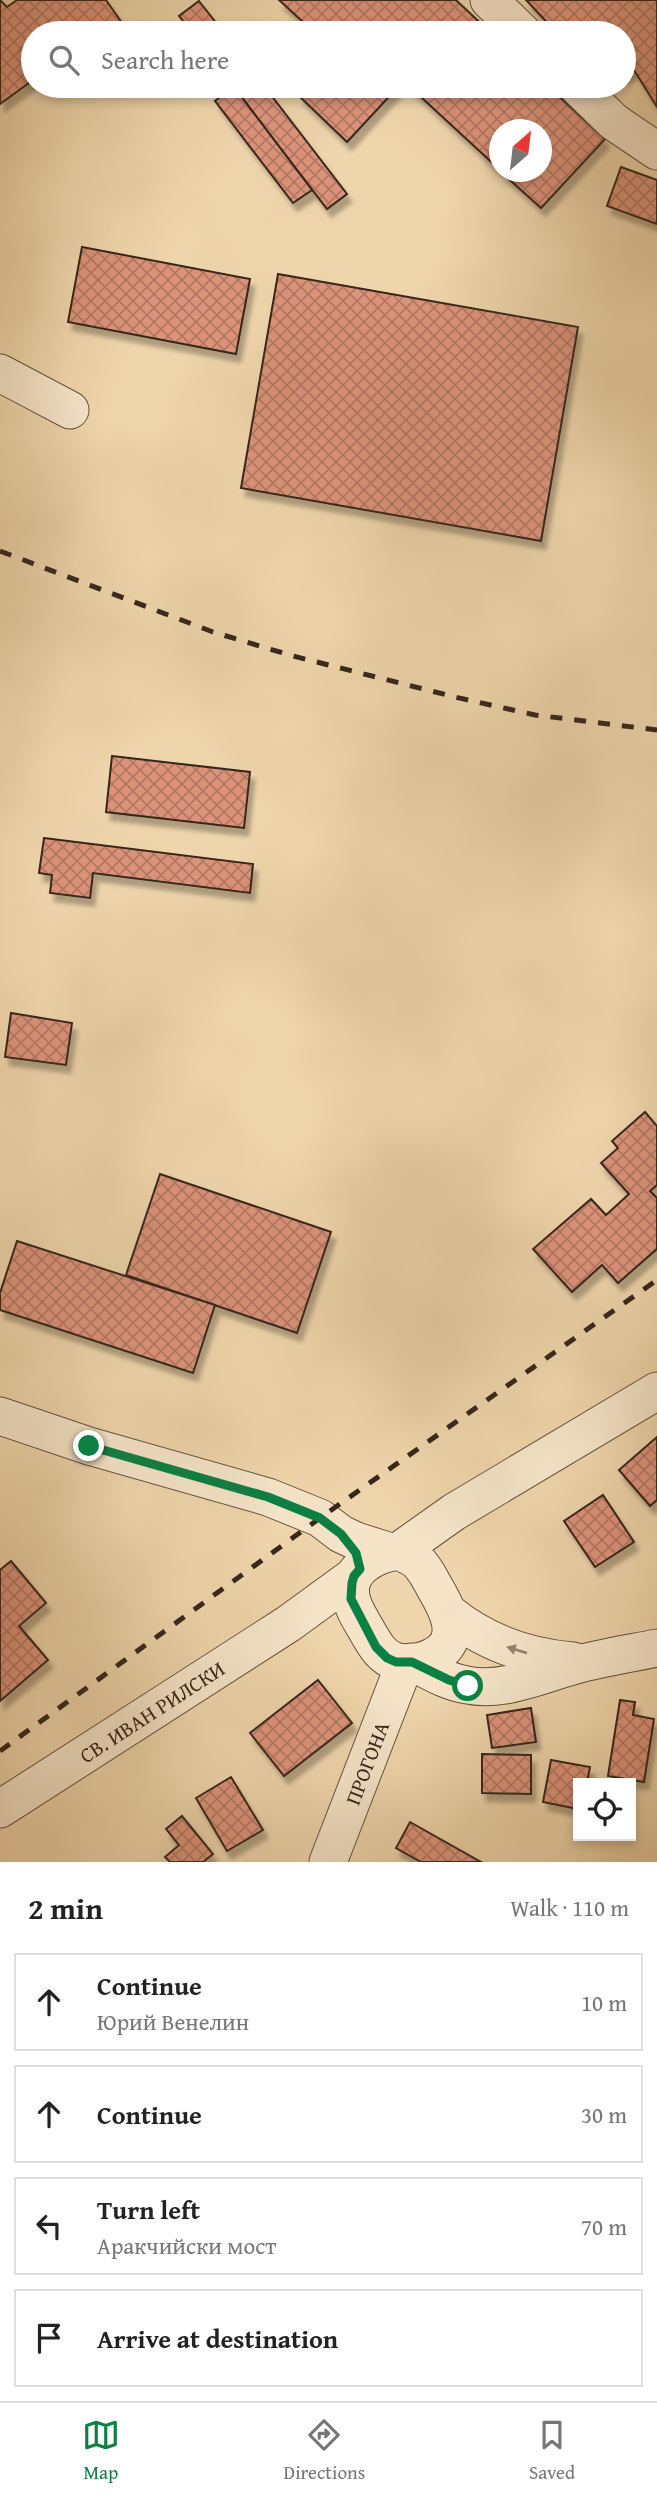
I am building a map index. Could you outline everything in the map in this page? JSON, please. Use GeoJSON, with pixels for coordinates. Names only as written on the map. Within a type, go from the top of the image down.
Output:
{"type":"FeatureCollection","features":[{"type":"Feature","properties":{"kind":"street"},"geometry":{"type":"LineString","coordinates":[[489,0],[511,21]]}},
{"type":"Feature","properties":{"kind":"street"},"geometry":{"type":"LineString","coordinates":[[589,98],[614,122],[657,151]]}},
{"type":"Feature","properties":{"kind":"street"},"geometry":{"type":"LineString","coordinates":[[0,373],[69,410]]}},
{"type":"Feature","properties":{"kind":"street"},"geometry":{"type":"LineString","coordinates":[[381,1572],[441,1531],[454,1512],[657,1391]]}},
{"type":"Feature","properties":{"kind":"street"},"geometry":{"type":"LineString","coordinates":[[0,1416],[89,1446],[268,1497],[320,1518],[341,1534],[356,1553],[381,1572],[466,1626],[501,1645],[546,1658],[584,1663]]}},
{"type":"Feature","properties":{"kind":"street"},"geometry":{"type":"LineString","coordinates":[[381,1572],[376,1647],[387,1658],[409,1663],[468,1686],[488,1687],[521,1681],[584,1663],[657,1648]]}},
{"type":"Feature","properties":{"kind":"street","name":"СВ. ИВАН РИЛСКИ"},"geometry":{"type":"LineString","coordinates":[[0,1809],[304,1614],[381,1572]]}},
{"type":"Feature","properties":{"kind":"street"},"geometry":{"type":"LineString","coordinates":[[409,1663],[433,1656],[445,1644],[452,1626],[450,1614]]}},
{"type":"Feature","properties":{"kind":"street","name":"ПРОГОНА"},"geometry":{"type":"LineString","coordinates":[[332,1861],[409,1663]]}},
{"type":"Feature","properties":{"kind":"building"},"geometry":{"type":"Polygon","coordinates":[[[0,0],[7,7],[17,0],[106,0],[121,21],[21,21],[21,89],[0,104],[0,0]]]}},
{"type":"Feature","properties":{"kind":"building"},"geometry":{"type":"Polygon","coordinates":[[[279,0],[456,0],[478,21],[302,21],[279,0]]]}},
{"type":"Feature","properties":{"kind":"building"},"geometry":{"type":"Polygon","coordinates":[[[526,0],[657,0],[657,107],[636,73],[636,21],[546,21],[526,0]]]}},
{"type":"Feature","properties":{"kind":"building"},"geometry":{"type":"Polygon","coordinates":[[[199,1],[215,21],[183,21],[179,16],[199,1]]]}},
{"type":"Feature","properties":{"kind":"building"},"geometry":{"type":"Polygon","coordinates":[[[219,98],[242,98],[312,190],[293,203],[215,101],[219,98]]]}},
{"type":"Feature","properties":{"kind":"building"},"geometry":{"type":"Polygon","coordinates":[[[242,98],[273,98],[347,194],[327,209],[242,98]]]}},
{"type":"Feature","properties":{"kind":"building"},"geometry":{"type":"Polygon","coordinates":[[[301,98],[388,98],[347,142],[301,98]]]}},
{"type":"Feature","properties":{"kind":"building"},"geometry":{"type":"Polygon","coordinates":[[[422,98],[561,98],[605,139],[541,208],[512,182],[552,182],[552,119],[489,119],[489,160],[422,98]]]}},
{"type":"Feature","properties":{"kind":"building"},"geometry":{"type":"Polygon","coordinates":[[[621,167],[657,180],[657,224],[607,206],[621,167]]]}},
{"type":"Feature","properties":{"kind":"building"},"geometry":{"type":"Polygon","coordinates":[[[82,247],[250,279],[236,354],[68,322],[82,247]]]}},
{"type":"Feature","properties":{"kind":"building"},"geometry":{"type":"Polygon","coordinates":[[[278,274],[578,327],[541,541],[241,488],[278,274]]]}},
{"type":"Feature","properties":{"kind":"building"},"geometry":{"type":"Polygon","coordinates":[[[112,756],[250,772],[244,828],[106,812],[112,756]]]}},
{"type":"Feature","properties":{"kind":"building"},"geometry":{"type":"Polygon","coordinates":[[[44,838],[253,864],[250,893],[93,873],[90,898],[50,893],[52,875],[39,873],[44,838]]]}},
{"type":"Feature","properties":{"kind":"building"},"geometry":{"type":"Polygon","coordinates":[[[11,1013],[72,1023],[66,1065],[5,1057],[11,1013]]]}},
{"type":"Feature","properties":{"kind":"building"},"geometry":{"type":"Polygon","coordinates":[[[645,1112],[657,1126],[657,1185],[650,1191],[657,1198],[657,1249],[618,1283],[602,1265],[572,1292],[533,1249],[591,1199],[606,1215],[629,1194],[601,1163],[618,1148],[612,1141],[645,1112]]]}},
{"type":"Feature","properties":{"kind":"building"},"geometry":{"type":"Polygon","coordinates":[[[160,1174],[331,1232],[297,1333],[126,1275],[160,1174]]]}},
{"type":"Feature","properties":{"kind":"building"},"geometry":{"type":"Polygon","coordinates":[[[17,1241],[215,1305],[193,1373],[0,1310],[0,1293],[17,1241]]]}},
{"type":"Feature","properties":{"kind":"building"},"geometry":{"type":"Polygon","coordinates":[[[657,1437],[657,1500],[650,1506],[619,1470],[657,1437]]]}},
{"type":"Feature","properties":{"kind":"building"},"geometry":{"type":"Polygon","coordinates":[[[603,1495],[634,1542],[595,1567],[564,1521],[603,1495]]]}},
{"type":"Feature","properties":{"kind":"building"},"geometry":{"type":"Polygon","coordinates":[[[11,1561],[46,1603],[19,1626],[48,1660],[0,1701],[0,1570],[11,1561]]]}},
{"type":"Feature","properties":{"kind":"building"},"geometry":{"type":"Polygon","coordinates":[[[318,1680],[352,1723],[284,1776],[250,1733],[318,1680]]]}},
{"type":"Feature","properties":{"kind":"building"},"geometry":{"type":"Polygon","coordinates":[[[620,1700],[635,1702],[633,1715],[654,1719],[644,1782],[636,1781],[636,1778],[608,1776],[620,1700]]]}},
{"type":"Feature","properties":{"kind":"building"},"geometry":{"type":"Polygon","coordinates":[[[531,1708],[536,1742],[492,1748],[487,1715],[531,1708]]]}},
{"type":"Feature","properties":{"kind":"building"},"geometry":{"type":"Polygon","coordinates":[[[482,1754],[531,1755],[531,1794],[482,1793],[482,1754]]]}},
{"type":"Feature","properties":{"kind":"building"},"geometry":{"type":"Polygon","coordinates":[[[551,1760],[590,1767],[588,1778],[573,1778],[573,1808],[543,1802],[551,1760]]]}},
{"type":"Feature","properties":{"kind":"building"},"geometry":{"type":"Polygon","coordinates":[[[231,1777],[263,1830],[227,1851],[196,1798],[231,1777]]]}},
{"type":"Feature","properties":{"kind":"building"},"geometry":{"type":"Polygon","coordinates":[[[182,1816],[213,1854],[203,1862],[170,1862],[165,1857],[179,1845],[166,1829],[182,1816]]]}},
{"type":"Feature","properties":{"kind":"building"},"geometry":{"type":"Polygon","coordinates":[[[410,1822],[481,1862],[421,1862],[396,1848],[410,1822]]]}},
{"type":"Feature","properties":{"kind":"railway"},"geometry":{"type":"LineString","coordinates":[[0,551],[213,632],[293,656],[535,715],[657,730]]}},
{"type":"Feature","properties":{"kind":"railway"},"geometry":{"type":"LineString","coordinates":[[0,1751],[320,1518],[657,1280]]}},
{"type":"Feature","properties":{"kind":"route"},"geometry":{"type":"LineString","coordinates":[[89,1446],[268,1497],[320,1518],[341,1534],[356,1553],[360,1569],[354,1576],[351,1599],[376,1647],[387,1658],[396,1662],[412,1662],[468,1686]]}}]}
